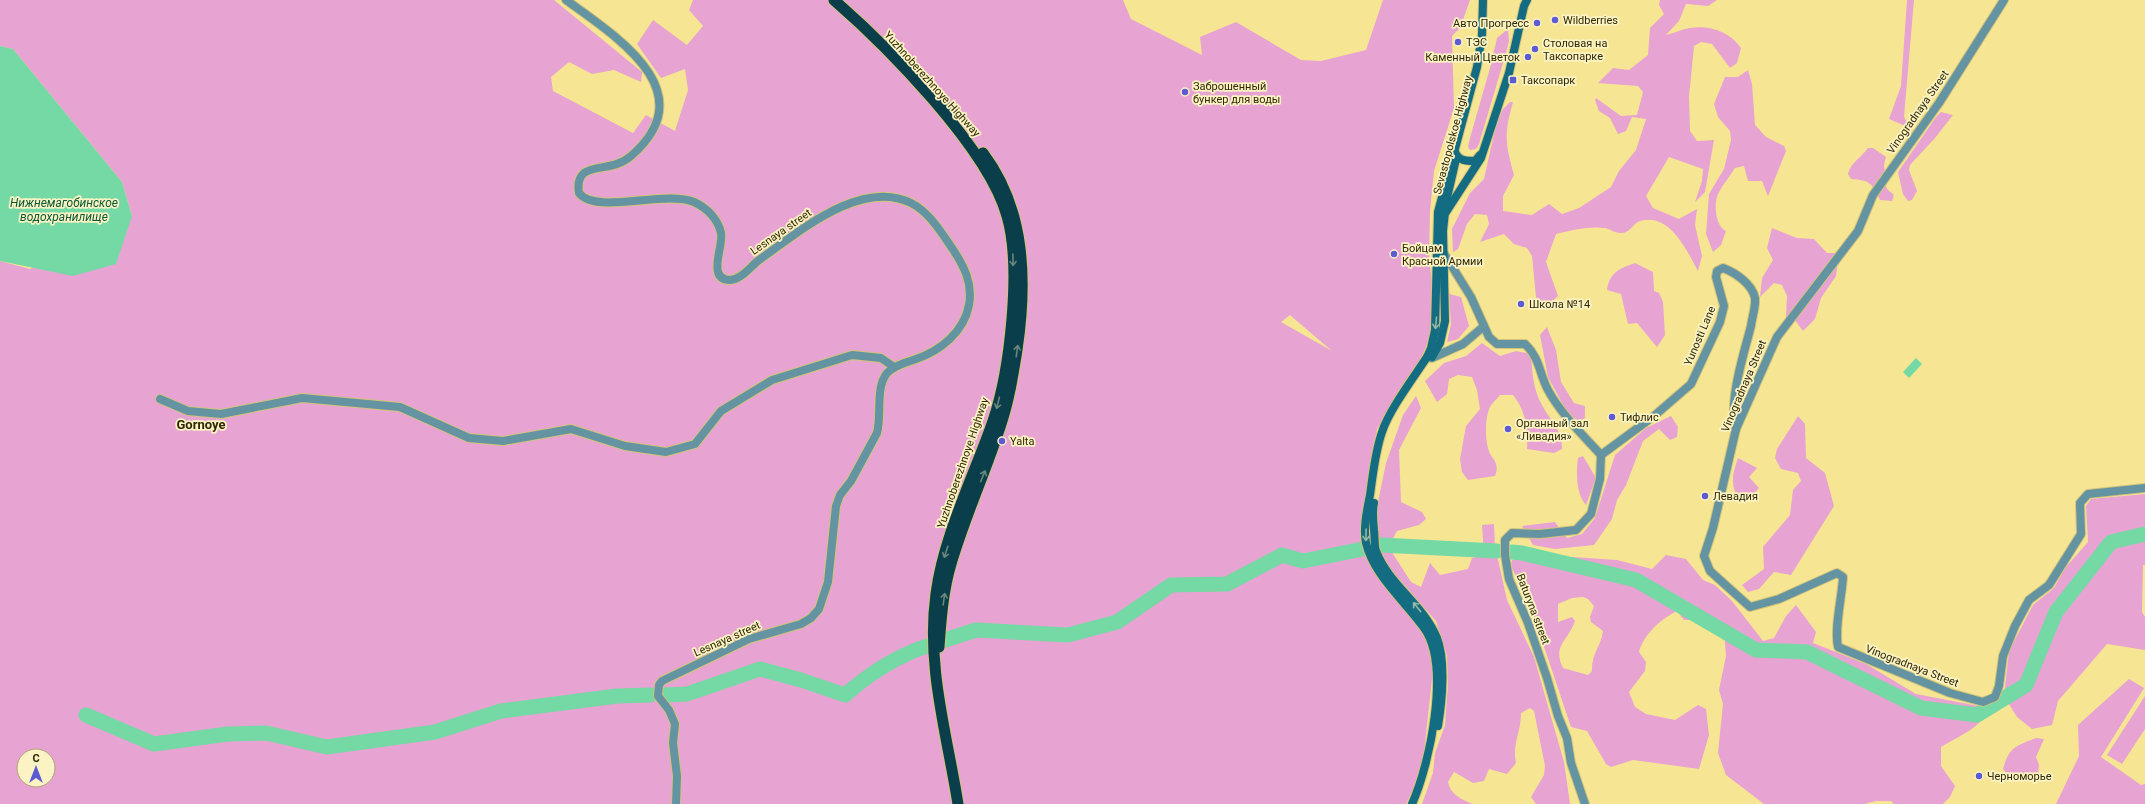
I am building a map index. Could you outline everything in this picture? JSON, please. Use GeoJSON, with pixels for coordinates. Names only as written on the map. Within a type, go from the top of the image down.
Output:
{"type":"FeatureCollection","features":[{"type":"Feature","properties":{"kind":"highway","name":"Yuzhnoberezhnoye Highway"},"geometry":{"type":"LineString","coordinates":[[834,0],[868,31],[921,88],[975,152],[1004,207],[1010,231],[1013,257],[1012,308],[1002,386],[994,419],[943,560],[936,591],[933,621],[934,667],[937,694],[958,804]]}},
{"type":"Feature","properties":{"kind":"highway","name":"Yuzhnoberezhnoye Highway"},"geometry":{"type":"LineString","coordinates":[[845,0],[872,25],[926,82],[985,156],[998,176],[1008,199],[1020,240],[1022,294],[1021,319],[1011,388],[994,448],[967,515],[951,565],[944,595],[941,624],[940,647],[945,700],[964,804]]}},
{"type":"Feature","properties":{"kind":"main road"},"geometry":{"type":"LineString","coordinates":[[1412,804],[1421,782],[1434,721],[1437,676],[1435,652],[1425,629],[1375,565],[1366,543],[1366,516],[1376,455],[1382,431],[1429,357],[1433,342],[1437,312],[1437,236],[1441,213],[1477,67],[1482,35],[1483,0]]}},
{"type":"Feature","properties":{"kind":"main road","name":"Sevastopolskoe Highway"},"geometry":{"type":"LineString","coordinates":[[1417,804],[1424,786],[1438,728],[1442,700],[1442,666],[1438,639],[1423,614],[1386,570],[1376,550],[1372,511],[1383,441],[1397,412],[1429,357],[1440,343],[1445,321],[1441,213],[1446,202],[1457,157],[1457,147],[1481,70],[1488,12],[1487,0]]}},
{"type":"Feature","properties":{"kind":"main road"},"geometry":{"type":"LineString","coordinates":[[1441,213],[1481,158],[1509,73],[1524,6],[1527,0]]}},
{"type":"Feature","properties":{"kind":"main road"},"geometry":{"type":"LineString","coordinates":[[1457,147],[1465,157],[1473,157],[1485,147]]}},
{"type":"Feature","properties":{"kind":"main road"},"geometry":{"type":"LineString","coordinates":[[1457,157],[1464,161],[1474,161],[1485,147]]}},
{"type":"Feature","properties":{"kind":"main road"},"geometry":{"type":"LineString","coordinates":[[1446,202],[1481,158]]}},
{"type":"Feature","properties":{"kind":"main road","name":"Sevastopolskoe Highway"},"geometry":{"type":"LineString","coordinates":[[1437,236],[1443,252]]}},
{"type":"Feature","properties":{"kind":"street","name":"Lesnaya street"},"geometry":{"type":"LineString","coordinates":[[566,0],[604,28],[636,58],[650,73],[657,86],[661,101],[656,127],[648,139],[631,156],[610,168],[584,173],[580,177],[579,193],[584,199],[596,203],[655,198],[682,198],[707,208],[722,234],[717,260],[718,271],[722,278],[728,280],[738,278],[756,262],[813,221],[856,201],[879,198],[898,198],[912,204],[926,215],[941,231],[963,265],[968,277],[970,288],[967,313],[961,324],[941,346],[931,353],[894,367],[886,374],[883,382],[877,433],[851,481],[840,495],[836,506],[828,582],[819,610],[812,618],[801,624],[749,639],[662,681],[659,685],[658,696],[669,710],[675,724],[674,743],[677,776],[676,804]]}},
{"type":"Feature","properties":{"kind":"street","name":"Vinogradnaya Street"},"geometry":{"type":"LineString","coordinates":[[2004,0],[1939,103],[1873,195],[1858,231],[1777,337],[1736,428],[1713,528],[1704,556],[1710,571],[1750,607],[1779,599],[1837,573],[1843,577],[1842,602],[1836,636],[1838,647],[1950,693],[1983,702],[1995,697],[1999,686],[2003,656],[2015,626],[2029,600],[2049,585],[2081,534],[2080,503],[2088,494],[2145,488]]}},
{"type":"Feature","properties":{"kind":"street"},"geometry":{"type":"LineString","coordinates":[[1443,252],[1480,313],[1483,328],[1489,337],[1497,344],[1525,344],[1534,352],[1547,389],[1560,409],[1600,455]]}},
{"type":"Feature","properties":{"kind":"street","name":"Yunosti Lane"},"geometry":{"type":"LineString","coordinates":[[1600,455],[1654,416],[1691,384],[1720,322],[1724,306],[1716,277],[1717,271],[1723,268],[1730,271],[1750,286],[1755,298],[1754,309],[1740,364],[1734,420],[1736,428]]}},
{"type":"Feature","properties":{"kind":"street"},"geometry":{"type":"LineString","coordinates":[[1429,357],[1463,344],[1483,328]]}},
{"type":"Feature","properties":{"kind":"street"},"geometry":{"type":"LineString","coordinates":[[160,398],[188,411],[221,414],[302,398],[400,407],[469,438],[503,441],[571,429],[625,446],[666,452],[695,444],[721,411],[772,380],[852,355],[881,358],[894,367]]}},
{"type":"Feature","properties":{"kind":"street","name":"Baturyna street"},"geometry":{"type":"LineString","coordinates":[[1585,804],[1571,763],[1567,738],[1558,716],[1547,678],[1528,624],[1509,578],[1505,555],[1505,540],[1512,533],[1540,534],[1576,530],[1591,514],[1600,479],[1600,455]]}},
{"type":"Feature","properties":{"kind":"shaded area"},"geometry":{"type":"Polygon","coordinates":[[[0,0],[554,0],[642,72],[641,82],[614,70],[592,74],[569,62],[551,77],[553,91],[633,133],[646,115],[675,131],[688,90],[685,69],[661,78],[637,44],[653,20],[687,45],[703,26],[689,10],[693,0],[1123,0],[1131,19],[1202,55],[1200,37],[1236,22],[1301,60],[1321,61],[1366,50],[1383,0],[1470,0],[1460,28],[1452,36],[1454,108],[1434,171],[1430,211],[1429,254],[1434,307],[1430,337],[1419,363],[1377,429],[1370,463],[1360,535],[1366,558],[1383,584],[1427,638],[1433,670],[1422,771],[1406,804],[0,804],[0,261],[30,269],[132,216],[122,182],[13,49],[0,46],[0,0]],[[1290,315],[1281,322],[1332,351],[1290,315]]]}},
{"type":"Feature","properties":{"kind":"shaded area"},"geometry":{"type":"Polygon","coordinates":[[[1660,0],[1717,0],[1708,6],[1686,4],[1679,21],[1666,35],[1684,29],[1697,27],[1712,29],[1725,34],[1736,42],[1741,48],[1737,63],[1730,68],[1712,44],[1701,42],[1694,46],[1689,97],[1690,131],[1697,141],[1714,140],[1705,192],[1695,202],[1702,181],[1703,169],[1669,157],[1646,196],[1653,208],[1679,219],[1697,209],[1695,225],[1702,256],[1698,271],[1689,253],[1676,235],[1660,222],[1651,220],[1640,221],[1623,233],[1605,228],[1587,228],[1556,234],[1546,262],[1558,296],[1550,303],[1539,302],[1536,297],[1532,256],[1527,248],[1514,244],[1504,234],[1480,242],[1489,224],[1487,215],[1475,214],[1467,224],[1458,249],[1453,252],[1452,229],[1470,193],[1484,179],[1496,125],[1503,109],[1510,102],[1513,102],[1508,122],[1507,146],[1514,175],[1503,196],[1503,211],[1532,215],[1549,204],[1562,214],[1579,208],[1611,187],[1619,171],[1636,150],[1646,119],[1632,117],[1626,131],[1618,134],[1610,118],[1599,111],[1595,100],[1596,98],[1621,116],[1637,115],[1643,92],[1638,86],[1598,83],[1613,68],[1629,70],[1648,55],[1650,28],[1664,14],[1659,5],[1660,0]]]}},
{"type":"Feature","properties":{"kind":"shaded area"},"geometry":{"type":"Polygon","coordinates":[[[1907,0],[1914,0],[1904,117],[1910,128],[1889,119],[1901,86],[1907,0]]]}},
{"type":"Feature","properties":{"kind":"shaded area"},"geometry":{"type":"Polygon","coordinates":[[[1508,29],[1509,41],[1506,53],[1479,144],[1476,149],[1470,150],[1468,147],[1470,138],[1497,38],[1508,29]]]}},
{"type":"Feature","properties":{"kind":"shaded area"},"geometry":{"type":"Polygon","coordinates":[[[1748,70],[1752,84],[1755,125],[1766,137],[1784,146],[1786,151],[1768,196],[1762,181],[1748,181],[1744,166],[1735,168],[1717,196],[1717,219],[1722,228],[1726,231],[1721,245],[1713,252],[1706,234],[1709,194],[1724,169],[1731,140],[1730,131],[1718,117],[1714,104],[1725,77],[1738,77],[1748,70]]]}},
{"type":"Feature","properties":{"kind":"shaded area"},"geometry":{"type":"Polygon","coordinates":[[[1941,112],[1953,115],[1935,138],[1910,165],[1909,170],[1917,191],[1912,200],[1908,201],[1903,194],[1898,172],[1941,112]]]}},
{"type":"Feature","properties":{"kind":"shaded area"},"geometry":{"type":"Polygon","coordinates":[[[1868,148],[1873,148],[1886,157],[1884,165],[1886,186],[1887,189],[1894,195],[1892,201],[1880,200],[1870,184],[1863,180],[1851,179],[1848,174],[1854,163],[1868,148]]]}},
{"type":"Feature","properties":{"kind":"shaded area"},"geometry":{"type":"Polygon","coordinates":[[[1772,228],[1797,238],[1814,239],[1827,253],[1839,253],[1836,276],[1821,298],[1815,319],[1803,331],[1794,319],[1786,317],[1787,296],[1782,285],[1774,283],[1760,297],[1762,278],[1773,260],[1767,248],[1772,228]]]}},
{"type":"Feature","properties":{"kind":"shaded area"},"geometry":{"type":"Polygon","coordinates":[[[1635,263],[1653,272],[1654,291],[1659,293],[1663,302],[1665,335],[1657,347],[1637,323],[1628,324],[1621,294],[1607,290],[1610,279],[1616,272],[1635,263]]]}},
{"type":"Feature","properties":{"kind":"shaded area"},"geometry":{"type":"Polygon","coordinates":[[[1449,294],[1461,297],[1469,326],[1458,339],[1447,342],[1451,324],[1449,294]]]}},
{"type":"Feature","properties":{"kind":"shaded area"},"geometry":{"type":"Polygon","coordinates":[[[1547,327],[1556,350],[1561,382],[1574,403],[1585,406],[1585,418],[1579,421],[1568,414],[1548,377],[1540,335],[1547,327]]]}},
{"type":"Feature","properties":{"kind":"shaded area"},"geometry":{"type":"Polygon","coordinates":[[[1482,343],[1500,356],[1516,351],[1531,354],[1537,393],[1545,411],[1558,431],[1562,442],[1562,449],[1554,453],[1527,449],[1525,420],[1521,407],[1513,395],[1500,395],[1488,411],[1486,427],[1486,438],[1489,452],[1496,463],[1497,471],[1495,476],[1468,480],[1462,472],[1460,459],[1466,426],[1480,409],[1477,390],[1472,377],[1458,375],[1449,379],[1447,394],[1437,402],[1425,381],[1444,363],[1466,356],[1482,343]]]}},
{"type":"Feature","properties":{"kind":"shaded area"},"geometry":{"type":"Polygon","coordinates":[[[1416,396],[1421,408],[1399,450],[1401,502],[1422,512],[1426,519],[1419,525],[1397,531],[1391,542],[1393,554],[1411,582],[1421,587],[1430,563],[1440,575],[1468,569],[1472,558],[1484,555],[1482,525],[1494,524],[1495,546],[1507,600],[1534,657],[1564,762],[1570,804],[1536,804],[1531,797],[1544,775],[1545,766],[1534,711],[1530,708],[1521,713],[1515,750],[1516,763],[1507,774],[1489,769],[1484,781],[1473,783],[1454,772],[1448,782],[1451,790],[1461,798],[1473,804],[1422,804],[1433,773],[1435,753],[1445,725],[1448,684],[1447,656],[1436,621],[1385,564],[1375,539],[1376,512],[1386,463],[1403,415],[1416,396]]]}},
{"type":"Feature","properties":{"kind":"shaded area"},"geometry":{"type":"Polygon","coordinates":[[[1671,416],[1678,427],[1677,437],[1670,440],[1659,429],[1643,441],[1626,485],[1617,500],[1612,519],[1594,545],[1555,549],[1533,545],[1522,526],[1555,522],[1567,538],[1582,534],[1595,518],[1615,455],[1646,428],[1671,416]]]}},
{"type":"Feature","properties":{"kind":"shaded area"},"geometry":{"type":"Polygon","coordinates":[[[1798,416],[1805,424],[1806,458],[1825,473],[1834,506],[1791,575],[1774,572],[1759,589],[1748,592],[1742,585],[1764,569],[1763,547],[1790,515],[1793,490],[1801,481],[1798,473],[1781,469],[1775,458],[1777,449],[1798,416]]]}},
{"type":"Feature","properties":{"kind":"shaded area"},"geometry":{"type":"Polygon","coordinates":[[[1583,456],[1596,478],[1586,505],[1580,495],[1577,477],[1578,458],[1583,456]]]}},
{"type":"Feature","properties":{"kind":"shaded area"},"geometry":{"type":"Polygon","coordinates":[[[1738,458],[1757,468],[1749,477],[1759,488],[1751,497],[1737,496],[1735,491],[1733,477],[1738,458]]]}},
{"type":"Feature","properties":{"kind":"shaded area"},"geometry":{"type":"Polygon","coordinates":[[[2145,494],[2145,565],[2143,565],[2142,612],[2145,617],[2145,650],[2107,644],[2058,701],[2052,725],[2032,729],[2017,717],[2004,696],[2009,651],[2033,605],[2054,588],[2065,568],[2088,542],[2086,506],[2091,499],[2145,494]]]}},
{"type":"Feature","properties":{"kind":"shaded area"},"geometry":{"type":"Polygon","coordinates":[[[1666,555],[1686,559],[1703,580],[1715,585],[1732,601],[1763,641],[1774,638],[1786,616],[1796,605],[1816,632],[1813,643],[1866,664],[1916,694],[1989,708],[1975,727],[1941,747],[1941,766],[1955,786],[1950,797],[1943,804],[1894,804],[1891,801],[1876,801],[1864,804],[1764,804],[1726,775],[1718,753],[1723,704],[1719,690],[1726,656],[1724,630],[1714,620],[1684,620],[1677,611],[1659,623],[1645,639],[1639,652],[1646,662],[1645,671],[1629,692],[1635,707],[1646,714],[1675,720],[1698,705],[1706,709],[1709,735],[1699,769],[1633,760],[1611,767],[1606,764],[1587,731],[1571,727],[1531,608],[1511,566],[1512,560],[1521,557],[1572,557],[1617,560],[1652,569],[1666,555]],[[1583,597],[1572,598],[1558,604],[1558,622],[1572,617],[1575,621],[1560,649],[1559,654],[1563,668],[1588,675],[1592,671],[1593,660],[1603,631],[1591,622],[1590,617],[1594,606],[1588,599],[1583,597]]]}},
{"type":"Feature","properties":{"kind":"shaded area"},"geometry":{"type":"Polygon","coordinates":[[[2129,679],[2144,688],[2101,757],[2141,785],[2145,784],[2145,804],[2056,804],[2079,756],[2078,725],[2129,679]]]}},
{"type":"Feature","properties":{"kind":"shaded area"},"geometry":{"type":"Polygon","coordinates":[[[2145,696],[2145,729],[2122,764],[2107,755],[2145,696]]]}},
{"type":"Feature","properties":{"kind":"shaded area"},"geometry":{"type":"Polygon","coordinates":[[[2036,738],[2044,739],[2036,757],[2039,765],[2038,774],[2025,782],[2008,775],[2003,769],[2008,756],[2014,748],[2036,738]]]}},
{"type":"Feature","properties":{"kind":"water","name":"Нижнемагобинское водохранилище"},"geometry":{"type":"Polygon","coordinates":[[[0,46],[13,49],[122,182],[132,216],[116,264],[73,276],[0,261],[0,46]]]}},
{"type":"Feature","properties":{"kind":"water"},"geometry":{"type":"Polygon","coordinates":[[[1916,358],[1922,364],[1909,378],[1903,372],[1916,358]]]}},
{"type":"Feature","properties":{"kind":"waterway"},"geometry":{"type":"LineString","coordinates":[[1512,552],[1522,553],[1636,580],[1756,650],[1807,652],[1921,708],[1977,715],[2026,685],[2056,612],[2111,542],[2145,534]]}},
{"type":"Feature","properties":{"kind":"waterway"},"geometry":{"type":"LineString","coordinates":[[1381,545],[1497,551]]}},
{"type":"Feature","properties":{"kind":"waterway"},"geometry":{"type":"LineString","coordinates":[[945,640],[976,630],[1068,635],[1117,622],[1171,585],[1227,584],[1282,555],[1303,561],[1363,549]]}},
{"type":"Feature","properties":{"kind":"waterway"},"geometry":{"type":"LineString","coordinates":[[665,695],[687,694],[760,669],[801,680],[845,695],[894,660],[927,646]]}},
{"type":"Feature","properties":{"kind":"waterway"},"geometry":{"type":"LineString","coordinates":[[86,715],[154,744],[228,734],[266,733],[327,747],[435,732],[501,711],[617,696],[650,695]]}},
{"type":"Feature","properties":{"kind":"place","name":"Wildberries"},"geometry":{"type":"Point","coordinates":[1555,20]}},
{"type":"Feature","properties":{"kind":"place","name":"Авто Прогресс"},"geometry":{"type":"Point","coordinates":[1537,23]}},
{"type":"Feature","properties":{"kind":"place","name":"ТЭС"},"geometry":{"type":"Point","coordinates":[1458,42]}},
{"type":"Feature","properties":{"kind":"place","name":"Столовая на Таксопарке"},"geometry":{"type":"Point","coordinates":[1535,49]}},
{"type":"Feature","properties":{"kind":"place","name":"Каменный Цветок"},"geometry":{"type":"Point","coordinates":[1528,57]}},
{"type":"Feature","properties":{"kind":"place","name":"Таксопарк"},"geometry":{"type":"Point","coordinates":[1513,80]}},
{"type":"Feature","properties":{"kind":"place","name":"Заброшенный бункер для воды"},"geometry":{"type":"Point","coordinates":[1185,92]}},
{"type":"Feature","properties":{"kind":"place","name":"Бойцам Красной Армии"},"geometry":{"type":"Point","coordinates":[1394,254]}},
{"type":"Feature","properties":{"kind":"place","name":"Школа №14"},"geometry":{"type":"Point","coordinates":[1521,304]}},
{"type":"Feature","properties":{"kind":"place","name":"Тифлис"},"geometry":{"type":"Point","coordinates":[1612,417]}},
{"type":"Feature","properties":{"kind":"place","name":"Органный зал «Ливадия»"},"geometry":{"type":"Point","coordinates":[1508,429]}},
{"type":"Feature","properties":{"kind":"place","name":"Yalta"},"geometry":{"type":"Point","coordinates":[1002,441]}},
{"type":"Feature","properties":{"kind":"place","name":"Левадия"},"geometry":{"type":"Point","coordinates":[1705,496]}},
{"type":"Feature","properties":{"kind":"place","name":"Черноморье"},"geometry":{"type":"Point","coordinates":[1979,776]}},
{"type":"Feature","properties":{"kind":"district","name":"Gornoye"},"geometry":{"type":"Point","coordinates":[201,424]}}]}
